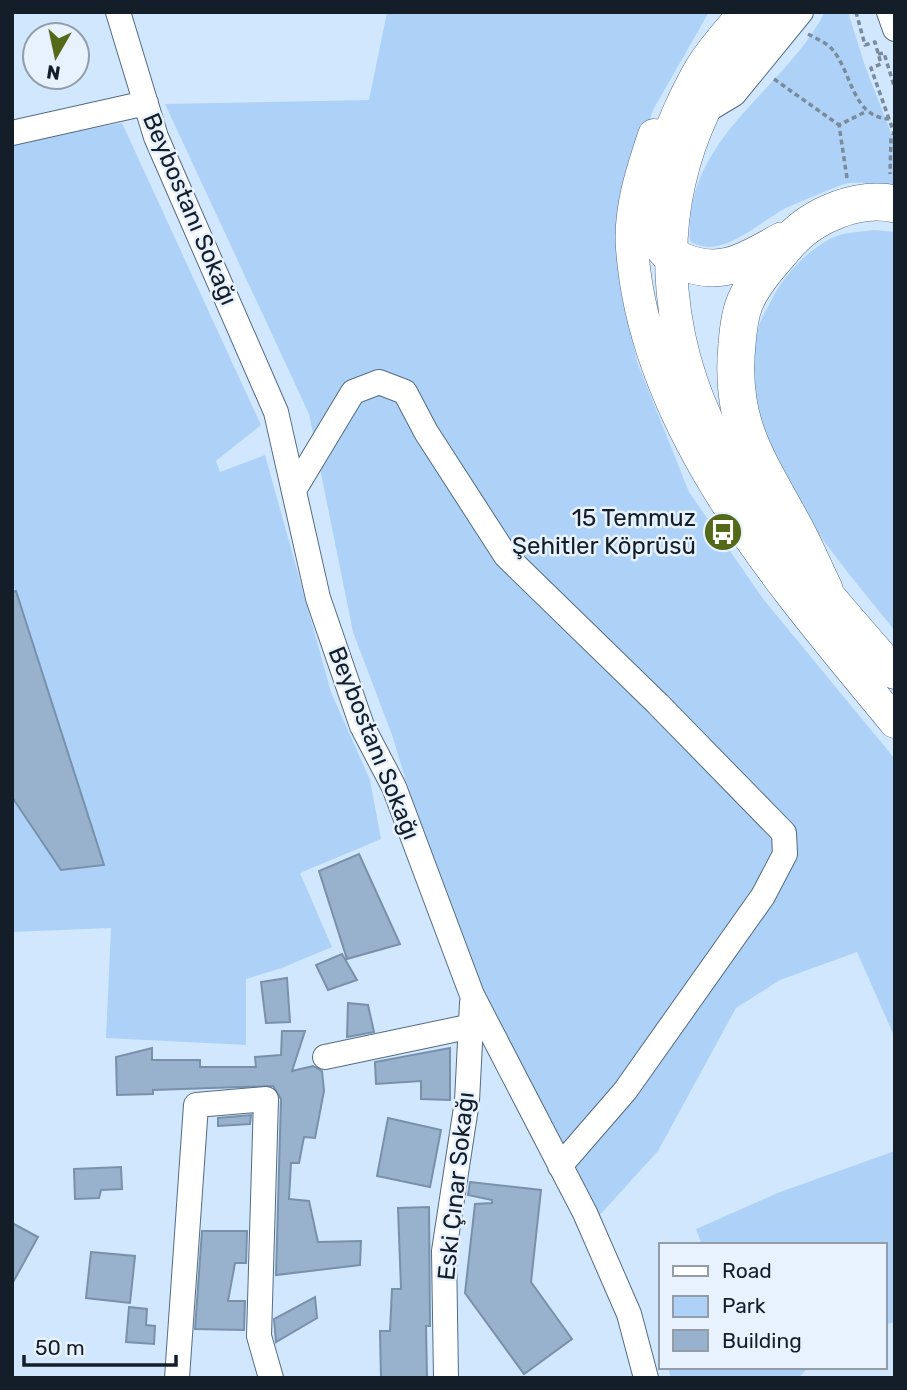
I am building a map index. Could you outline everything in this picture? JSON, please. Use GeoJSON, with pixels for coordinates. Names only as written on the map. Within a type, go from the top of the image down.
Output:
{"type":"FeatureCollection","features":[{"type":"Feature","properties":{"kind":"highway"},"geometry":{"type":"LineString","coordinates":[[748,12],[703,69],[675,125],[663,162],[654,196],[656,235],[671,256],[695,267],[730,268],[842,208],[893,191]]}},
{"type":"Feature","properties":{"kind":"highway"},"geometry":{"type":"LineString","coordinates":[[799,232],[763,271],[744,304],[734,369],[737,405],[751,450],[795,528],[810,595]]}},
{"type":"Feature","properties":{"kind":"main road"},"geometry":{"type":"LineString","coordinates":[[724,12],[689,59],[656,128],[638,184],[632,247],[644,322],[662,379],[688,436],[810,595],[895,722]]}},
{"type":"Feature","properties":{"kind":"main road"},"geometry":{"type":"LineString","coordinates":[[773,12],[749,40],[704,112],[686,160],[674,216],[671,256],[673,301],[680,350],[692,386],[730,464],[785,539],[810,595],[895,673]]}},
{"type":"Feature","properties":{"kind":"street","name":"Beybostanı Sokağı"},"geometry":{"type":"LineString","coordinates":[[118,12],[156,137],[276,412],[318,598],[362,726],[394,787],[472,995],[560,1166],[629,1314],[646,1378]]}},
{"type":"Feature","properties":{"kind":"street"},"geometry":{"type":"LineString","coordinates":[[704,112],[734,94],[801,12]]}},
{"type":"Feature","properties":{"kind":"street"},"geometry":{"type":"LineString","coordinates":[[890,12],[895,29]]}},
{"type":"Feature","properties":{"kind":"street"},"geometry":{"type":"LineString","coordinates":[[12,133],[146,103]]}},
{"type":"Feature","properties":{"kind":"street"},"geometry":{"type":"LineString","coordinates":[[294,491],[353,392],[379,382],[405,392],[426,432],[506,556],[659,704],[784,833],[785,854],[763,896],[625,1091],[560,1166]]}},
{"type":"Feature","properties":{"kind":"street","name":"Eski Çınar Sokağı"},"geometry":{"type":"LineString","coordinates":[[446,1378],[444,1251],[467,1101],[472,995]]}},
{"type":"Feature","properties":{"kind":"street"},"geometry":{"type":"LineString","coordinates":[[326,1057],[472,1026]]}},
{"type":"Feature","properties":{"kind":"street"},"geometry":{"type":"LineString","coordinates":[[177,1378],[196,1105],[266,1099],[259,1336],[271,1378]]}},
{"type":"Feature","properties":{"kind":"path"},"geometry":{"type":"LineString","coordinates":[[856,12],[865,45],[875,42],[881,64],[871,68],[894,133],[891,138],[893,191]]}},
{"type":"Feature","properties":{"kind":"path"},"geometry":{"type":"LineString","coordinates":[[832,48],[867,110],[877,118],[889,119]]}},
{"type":"Feature","properties":{"kind":"path"},"geometry":{"type":"LineString","coordinates":[[878,54],[884,53],[895,89]]}},
{"type":"Feature","properties":{"kind":"path"},"geometry":{"type":"LineString","coordinates":[[769,76],[839,125],[849,189]]}},
{"type":"Feature","properties":{"kind":"path"},"geometry":{"type":"LineString","coordinates":[[839,125],[867,110]]}},
{"type":"Feature","properties":{"kind":"green space"},"geometry":{"type":"Polygon","coordinates":[[[387,12],[709,12],[653,110],[632,178],[622,247],[625,305],[637,362],[689,492],[764,600],[895,759],[895,1038],[857,952],[780,980],[736,1008],[658,1151],[598,1217],[457,948],[392,735],[353,632],[309,414],[165,104],[369,100],[387,12]]]}},
{"type":"Feature","properties":{"kind":"green space"},"geometry":{"type":"Polygon","coordinates":[[[825,12],[848,12],[865,66],[895,143],[895,186],[860,183],[841,185],[786,208],[727,243],[714,247],[690,241],[692,204],[703,172],[719,144],[807,41],[825,12]]]}},
{"type":"Feature","properties":{"kind":"green space"},"geometry":{"type":"Polygon","coordinates":[[[122,123],[261,425],[216,461],[220,472],[265,455],[331,692],[370,780],[381,839],[300,873],[332,947],[282,968],[246,979],[246,1045],[106,1038],[111,928],[12,932],[12,797],[104,865],[12,581],[12,143],[122,123]]]}},
{"type":"Feature","properties":{"kind":"green space"},"geometry":{"type":"Polygon","coordinates":[[[874,230],[895,232],[895,631],[815,529],[791,491],[771,451],[758,411],[753,369],[760,322],[789,273],[812,251],[833,237],[874,230]]]}},
{"type":"Feature","properties":{"kind":"green space"},"geometry":{"type":"Polygon","coordinates":[[[895,1151],[895,1322],[886,1324],[886,1243],[701,1243],[696,1229],[780,1192],[895,1151]]]}},
{"type":"Feature","properties":{"kind":"green space"},"geometry":{"type":"Polygon","coordinates":[[[669,1369],[807,1369],[798,1378],[671,1378],[669,1369]]]}},
{"type":"Feature","properties":{"kind":"building"},"geometry":{"type":"Polygon","coordinates":[[[16,591],[104,865],[61,870],[12,797],[12,592],[16,591]]]}},
{"type":"Feature","properties":{"kind":"building"},"geometry":{"type":"Polygon","coordinates":[[[359,854],[400,944],[347,959],[319,871],[359,854]]]}},
{"type":"Feature","properties":{"kind":"building"},"geometry":{"type":"Polygon","coordinates":[[[342,954],[357,980],[328,990],[316,965],[342,954]]]}},
{"type":"Feature","properties":{"kind":"building"},"geometry":{"type":"Polygon","coordinates":[[[287,978],[290,1022],[266,1023],[261,982],[287,978]]]}},
{"type":"Feature","properties":{"kind":"building"},"geometry":{"type":"Polygon","coordinates":[[[348,1003],[368,1005],[374,1032],[347,1037],[348,1003]]]}},
{"type":"Feature","properties":{"kind":"building"},"geometry":{"type":"Polygon","coordinates":[[[282,1031],[305,1031],[292,1071],[313,1066],[322,1071],[324,1091],[315,1138],[304,1137],[299,1163],[291,1163],[289,1199],[309,1201],[318,1242],[361,1241],[360,1265],[276,1275],[281,1099],[273,1086],[153,1090],[153,1094],[117,1095],[116,1057],[152,1048],[152,1060],[200,1060],[200,1067],[256,1067],[255,1057],[281,1055],[282,1031]]]}},
{"type":"Feature","properties":{"kind":"building"},"geometry":{"type":"Polygon","coordinates":[[[450,1048],[450,1100],[421,1099],[421,1081],[376,1084],[375,1062],[450,1048]]]}},
{"type":"Feature","properties":{"kind":"building"},"geometry":{"type":"Polygon","coordinates":[[[251,1115],[250,1124],[218,1126],[218,1118],[251,1115]]]}},
{"type":"Feature","properties":{"kind":"building"},"geometry":{"type":"Polygon","coordinates":[[[388,1118],[441,1130],[430,1187],[377,1176],[388,1118]]]}},
{"type":"Feature","properties":{"kind":"building"},"geometry":{"type":"Polygon","coordinates":[[[121,1167],[122,1189],[101,1190],[99,1198],[75,1199],[74,1169],[121,1167]]]}},
{"type":"Feature","properties":{"kind":"building"},"geometry":{"type":"Polygon","coordinates":[[[470,1182],[541,1190],[531,1282],[572,1339],[524,1374],[465,1293],[475,1204],[492,1203],[492,1200],[468,1195],[470,1182]]]}},
{"type":"Feature","properties":{"kind":"building"},"geometry":{"type":"Polygon","coordinates":[[[429,1207],[430,1326],[426,1326],[427,1378],[381,1378],[380,1331],[390,1331],[392,1289],[401,1289],[398,1208],[429,1207]]]}},
{"type":"Feature","properties":{"kind":"building"},"geometry":{"type":"Polygon","coordinates":[[[12,1223],[38,1237],[12,1284],[12,1223]]]}},
{"type":"Feature","properties":{"kind":"building"},"geometry":{"type":"Polygon","coordinates":[[[202,1231],[247,1231],[246,1263],[235,1263],[228,1301],[245,1301],[244,1330],[195,1329],[202,1231]]]}},
{"type":"Feature","properties":{"kind":"building"},"geometry":{"type":"Polygon","coordinates":[[[91,1252],[135,1256],[130,1303],[86,1298],[91,1252]]]}},
{"type":"Feature","properties":{"kind":"building"},"geometry":{"type":"Polygon","coordinates":[[[315,1297],[317,1318],[276,1342],[274,1319],[315,1297]]]}},
{"type":"Feature","properties":{"kind":"building"},"geometry":{"type":"Polygon","coordinates":[[[129,1307],[147,1309],[146,1325],[155,1326],[154,1344],[126,1342],[129,1307]]]}},
{"type":"Feature","properties":{"kind":"place","name":"15 Temmuz Şehitler Köprüsü"},"geometry":{"type":"Point","coordinates":[723,532]}}]}
